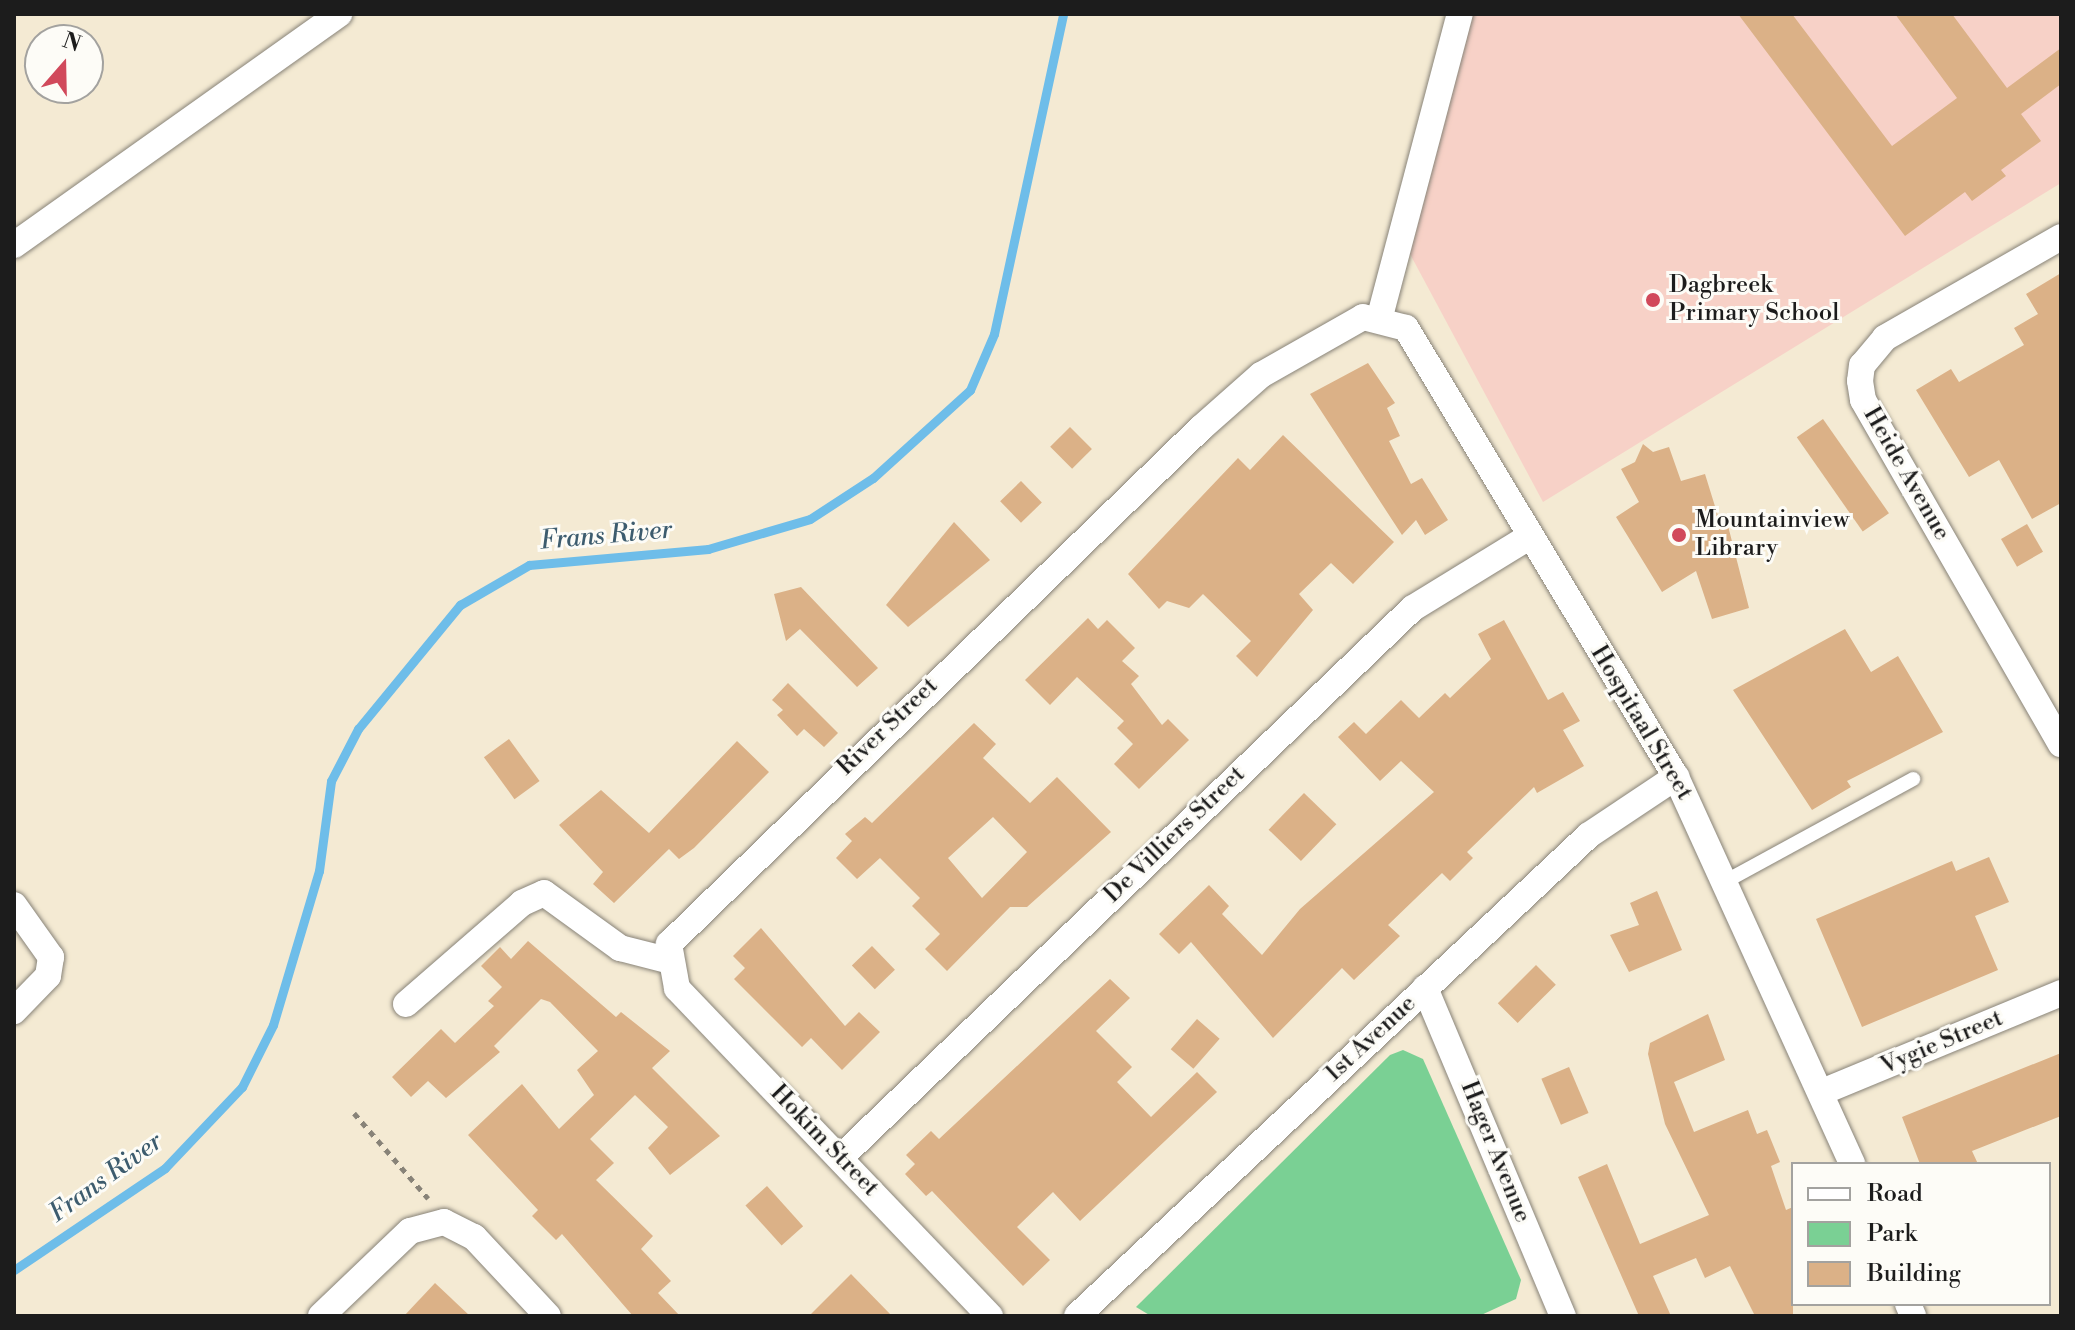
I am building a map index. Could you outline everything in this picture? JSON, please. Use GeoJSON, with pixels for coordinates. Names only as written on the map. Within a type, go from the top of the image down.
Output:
{"type":"FeatureCollection","features":[{"type":"Feature","properties":{"kind":"street"},"geometry":{"type":"LineString","coordinates":[[14,245],[339,14]]}},
{"type":"Feature","properties":{"kind":"street"},"geometry":{"type":"LineString","coordinates":[[1380,316],[1460,14]]}},
{"type":"Feature","properties":{"kind":"street","name":"Heide Avenue"},"geometry":{"type":"LineString","coordinates":[[2061,237],[1885,338],[1866,357],[1860,381],[1863,400],[2061,744]]}},
{"type":"Feature","properties":{"kind":"street","name":"Hospitaal Street"},"geometry":{"type":"LineString","coordinates":[[1380,316],[1414,340],[1529,537],[1676,777],[1728,880],[1851,1162]]}},
{"type":"Feature","properties":{"kind":"street","name":"River Street"},"geometry":{"type":"LineString","coordinates":[[667,960],[679,927],[1201,428],[1261,375],[1363,317],[1380,316]]}},
{"type":"Feature","properties":{"kind":"street","name":"De Villiers Street"},"geometry":{"type":"LineString","coordinates":[[840,1158],[1413,608],[1529,537]]}},
{"type":"Feature","properties":{"kind":"street","name":"1st Avenue"},"geometry":{"type":"LineString","coordinates":[[1077,1316],[1603,822],[1676,777]]}},
{"type":"Feature","properties":{"kind":"street"},"geometry":{"type":"LineString","coordinates":[[406,1004],[522,903],[544,893],[620,948],[667,960]]}},
{"type":"Feature","properties":{"kind":"street"},"geometry":{"type":"LineString","coordinates":[[14,905],[51,957],[48,976],[14,1011]]}},
{"type":"Feature","properties":{"kind":"street","name":"Hokim Street"},"geometry":{"type":"LineString","coordinates":[[667,960],[677,988],[990,1316]]}},
{"type":"Feature","properties":{"kind":"street","name":"Hager Avenue"},"geometry":{"type":"LineString","coordinates":[[1425,988],[1561,1315]]}},
{"type":"Feature","properties":{"kind":"street","name":"Vygie Street"},"geometry":{"type":"LineString","coordinates":[[1822,1092],[2061,993]]}},
{"type":"Feature","properties":{"kind":"street"},"geometry":{"type":"LineString","coordinates":[[321,1316],[410,1231],[444,1222],[474,1237],[548,1316]]}},
{"type":"Feature","properties":{"kind":"lane"},"geometry":{"type":"LineString","coordinates":[[1728,880],[1913,779]]}},
{"type":"Feature","properties":{"kind":"path"},"geometry":{"type":"LineString","coordinates":[[354,1113],[444,1222]]}},
{"type":"Feature","properties":{"kind":"shaded area","name":"Dagbreek Primary School"},"geometry":{"type":"Polygon","coordinates":[[[1473,14],[2061,14],[2061,183],[1543,502],[1410,254],[1473,14]]]}},
{"type":"Feature","properties":{"kind":"green space"},"geometry":{"type":"Polygon","coordinates":[[[1403,1050],[1423,1059],[1521,1280],[1516,1299],[1479,1316],[1151,1316],[1136,1307],[1390,1055],[1403,1050]]]}},
{"type":"Feature","properties":{"kind":"building"},"geometry":{"type":"Polygon","coordinates":[[[1738,14],[1792,14],[1892,146],[1957,98],[1895,14],[1952,14],[2007,88],[2061,48],[2061,84],[2021,114],[2041,141],[2001,170],[2006,176],[1972,201],[1965,192],[1905,236],[1738,14]]]}},
{"type":"Feature","properties":{"kind":"building"},"geometry":{"type":"Polygon","coordinates":[[[2061,273],[2061,503],[2032,519],[1999,460],[1969,477],[1916,390],[1951,369],[1959,382],[2024,345],[2014,328],[2038,314],[2026,294],[2061,273]]]}},
{"type":"Feature","properties":{"kind":"building"},"geometry":{"type":"Polygon","coordinates":[[[1368,363],[1395,403],[1387,408],[1400,436],[1389,441],[1411,484],[1422,478],[1448,520],[1425,535],[1416,520],[1402,535],[1310,394],[1368,363]]]}},
{"type":"Feature","properties":{"kind":"building"},"geometry":{"type":"Polygon","coordinates":[[[1823,419],[1889,513],[1863,532],[1797,437],[1823,419]]]}},
{"type":"Feature","properties":{"kind":"building"},"geometry":{"type":"Polygon","coordinates":[[[1070,427],[1092,449],[1072,469],[1050,447],[1070,427]]]}},
{"type":"Feature","properties":{"kind":"building"},"geometry":{"type":"Polygon","coordinates":[[[1283,435],[1394,542],[1353,584],[1331,563],[1299,594],[1313,610],[1257,677],[1236,656],[1251,641],[1203,594],[1189,608],[1167,601],[1159,609],[1128,574],[1238,458],[1250,470],[1283,435]]]}},
{"type":"Feature","properties":{"kind":"building","name":"Mountainview Library"},"geometry":{"type":"Polygon","coordinates":[[[1643,444],[1653,452],[1669,447],[1681,481],[1705,474],[1718,516],[1725,514],[1749,608],[1712,619],[1696,571],[1662,592],[1616,517],[1639,502],[1621,469],[1635,462],[1643,444]]]}},
{"type":"Feature","properties":{"kind":"building"},"geometry":{"type":"Polygon","coordinates":[[[1021,481],[1042,503],[1021,523],[1000,501],[1021,481]]]}},
{"type":"Feature","properties":{"kind":"building"},"geometry":{"type":"Polygon","coordinates":[[[954,522],[990,560],[908,627],[886,605],[954,522]]]}},
{"type":"Feature","properties":{"kind":"building"},"geometry":{"type":"Polygon","coordinates":[[[2027,524],[2043,552],[2017,567],[2001,539],[2027,524]]]}},
{"type":"Feature","properties":{"kind":"building"},"geometry":{"type":"Polygon","coordinates":[[[801,587],[878,668],[857,687],[800,629],[786,641],[774,594],[801,587]]]}},
{"type":"Feature","properties":{"kind":"building"},"geometry":{"type":"Polygon","coordinates":[[[1088,618],[1098,629],[1107,620],[1135,648],[1122,661],[1139,676],[1131,684],[1162,725],[1168,719],[1189,740],[1139,789],[1114,764],[1133,744],[1117,728],[1124,721],[1077,677],[1050,705],[1025,680],[1088,618]]]}},
{"type":"Feature","properties":{"kind":"building"},"geometry":{"type":"Polygon","coordinates":[[[1504,620],[1548,700],[1563,692],[1580,721],[1563,730],[1584,766],[1537,793],[1534,787],[1467,852],[1473,858],[1450,881],[1442,873],[1388,925],[1400,936],[1354,980],[1342,968],[1273,1038],[1191,942],[1179,954],[1159,934],[1209,885],[1229,906],[1222,914],[1262,955],[1300,909],[1434,792],[1401,761],[1380,781],[1338,737],[1354,722],[1366,734],[1401,700],[1419,718],[1445,693],[1450,698],[1491,659],[1478,634],[1504,620]]]}},
{"type":"Feature","properties":{"kind":"building"},"geometry":{"type":"Polygon","coordinates":[[[1845,629],[1871,672],[1898,656],[1943,732],[1847,781],[1851,787],[1812,810],[1733,690],[1845,629]]]}},
{"type":"Feature","properties":{"kind":"building"},"geometry":{"type":"Polygon","coordinates":[[[788,683],[838,733],[824,747],[804,729],[797,736],[777,715],[783,710],[772,700],[788,683]]]}},
{"type":"Feature","properties":{"kind":"building"},"geometry":{"type":"Polygon","coordinates":[[[974,723],[996,744],[983,758],[1030,803],[1057,777],[1111,832],[1027,907],[1010,907],[947,971],[925,949],[940,934],[912,906],[920,898],[880,858],[857,879],[836,858],[852,841],[845,834],[865,817],[872,823],[974,723]],[[993,817],[948,858],[982,898],[1027,852],[993,817]]]}},
{"type":"Feature","properties":{"kind":"building"},"geometry":{"type":"Polygon","coordinates":[[[509,739],[540,781],[514,799],[484,757],[509,739]]]}},
{"type":"Feature","properties":{"kind":"building"},"geometry":{"type":"Polygon","coordinates":[[[737,741],[769,772],[694,848],[679,859],[669,849],[614,903],[593,884],[603,872],[559,825],[601,790],[649,833],[737,741]]]}},
{"type":"Feature","properties":{"kind":"building"},"geometry":{"type":"Polygon","coordinates":[[[1304,793],[1336,824],[1301,861],[1269,830],[1304,793]]]}},
{"type":"Feature","properties":{"kind":"building"},"geometry":{"type":"Polygon","coordinates":[[[1989,857],[2009,902],[1975,916],[1998,970],[1862,1027],[1816,919],[1952,861],[1956,871],[1989,857]]]}},
{"type":"Feature","properties":{"kind":"building"},"geometry":{"type":"Polygon","coordinates":[[[1657,891],[1682,950],[1629,972],[1610,935],[1639,925],[1630,903],[1657,891]]]}},
{"type":"Feature","properties":{"kind":"building"},"geometry":{"type":"Polygon","coordinates":[[[761,928],[845,1026],[859,1012],[880,1032],[842,1070],[811,1038],[802,1047],[734,979],[745,968],[733,956],[761,928]]]}},
{"type":"Feature","properties":{"kind":"building"},"geometry":{"type":"Polygon","coordinates":[[[528,941],[616,1017],[621,1012],[670,1051],[652,1068],[720,1136],[670,1175],[648,1148],[668,1127],[635,1095],[590,1139],[614,1163],[596,1180],[653,1236],[641,1249],[671,1281],[658,1293],[680,1316],[633,1316],[562,1234],[556,1240],[532,1216],[538,1210],[468,1135],[522,1084],[559,1129],[594,1095],[577,1070],[598,1051],[550,1002],[541,999],[494,1046],[500,1052],[446,1098],[428,1081],[411,1097],[392,1077],[441,1029],[455,1043],[494,1006],[488,1001],[502,987],[481,966],[500,947],[511,959],[528,941]]]}},
{"type":"Feature","properties":{"kind":"building"},"geometry":{"type":"Polygon","coordinates":[[[872,946],[895,970],[875,989],[852,965],[872,946]]]}},
{"type":"Feature","properties":{"kind":"building"},"geometry":{"type":"Polygon","coordinates":[[[1536,965],[1556,985],[1518,1023],[1498,1003],[1536,965]]]}},
{"type":"Feature","properties":{"kind":"building"},"geometry":{"type":"Polygon","coordinates":[[[1110,979],[1130,998],[1096,1031],[1132,1067],[1117,1082],[1151,1117],[1197,1072],[1217,1092],[1080,1221],[1053,1192],[1017,1227],[1050,1260],[1023,1286],[932,1191],[926,1196],[905,1174],[915,1164],[906,1155],[931,1131],[939,1139],[1110,979]]]}},
{"type":"Feature","properties":{"kind":"building"},"geometry":{"type":"Polygon","coordinates":[[[1708,1014],[1725,1060],[1674,1082],[1694,1132],[1748,1110],[1757,1134],[1767,1130],[1780,1162],[1771,1166],[1786,1210],[1791,1208],[1793,1316],[1755,1316],[1730,1266],[1705,1278],[1696,1258],[1653,1276],[1671,1316],[1639,1316],[1578,1177],[1607,1164],[1640,1244],[1709,1215],[1665,1124],[1648,1054],[1650,1043],[1708,1014]]]}},
{"type":"Feature","properties":{"kind":"building"},"geometry":{"type":"Polygon","coordinates":[[[1197,1019],[1220,1039],[1193,1069],[1171,1049],[1197,1019]]]}},
{"type":"Feature","properties":{"kind":"building"},"geometry":{"type":"Polygon","coordinates":[[[2061,1053],[2061,1116],[1972,1151],[1977,1162],[1919,1162],[1902,1117],[2061,1053]]]}},
{"type":"Feature","properties":{"kind":"building"},"geometry":{"type":"Polygon","coordinates":[[[1569,1067],[1589,1113],[1561,1125],[1541,1079],[1569,1067]]]}},
{"type":"Feature","properties":{"kind":"building"},"geometry":{"type":"Polygon","coordinates":[[[767,1186],[803,1226],[782,1246],[745,1205],[767,1186]]]}},
{"type":"Feature","properties":{"kind":"building"},"geometry":{"type":"Polygon","coordinates":[[[851,1274],[892,1316],[809,1316],[851,1274]]]}},
{"type":"Feature","properties":{"kind":"building"},"geometry":{"type":"Polygon","coordinates":[[[435,1283],[470,1316],[404,1316],[435,1283]]]}},
{"type":"Feature","properties":{"kind":"waterway","name":"Frans River"},"geometry":{"type":"LineString","coordinates":[[14,1270],[165,1168],[242,1087],[273,1025],[319,871],[331,781],[358,729],[460,605],[529,565],[708,549],[810,519],[873,478],[970,390],[994,334],[1063,14]]}},
{"type":"Feature","properties":{"kind":"place","name":"Dagbreek Primary School"},"geometry":{"type":"Point","coordinates":[1653,300]}},
{"type":"Feature","properties":{"kind":"place","name":"Mountainview Library"},"geometry":{"type":"Point","coordinates":[1679,535]}}]}
